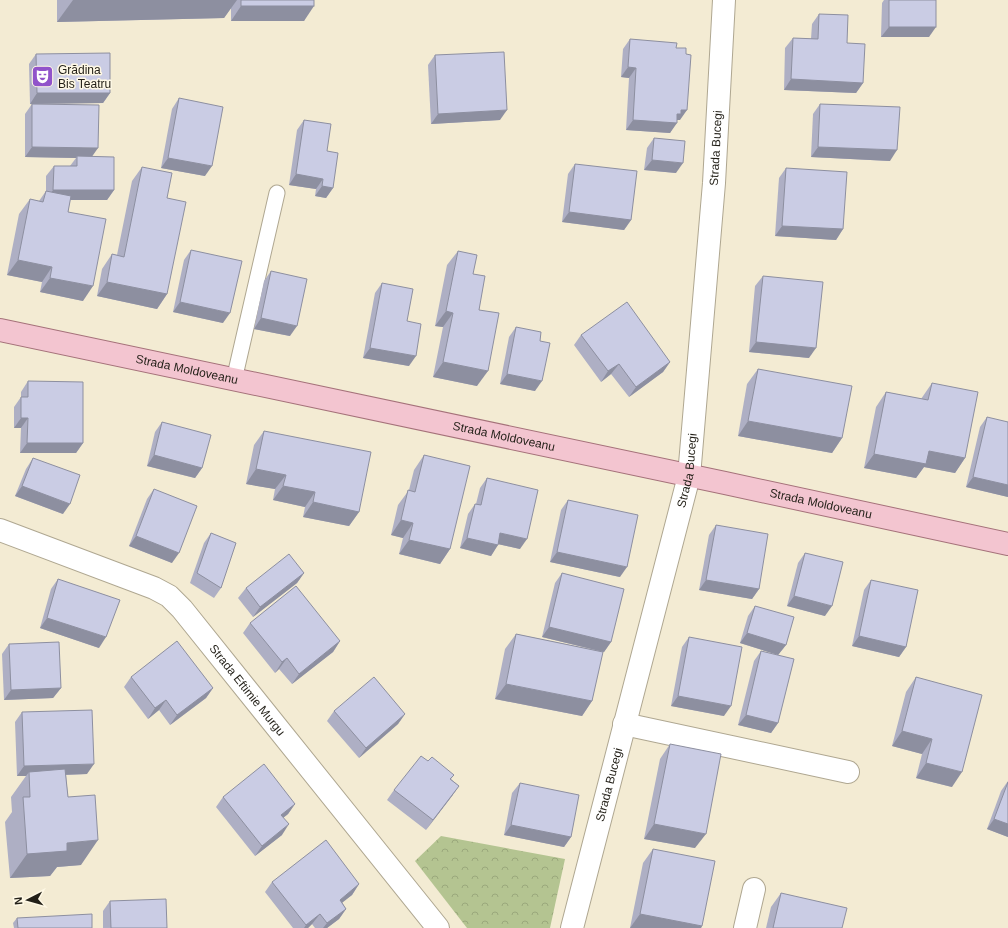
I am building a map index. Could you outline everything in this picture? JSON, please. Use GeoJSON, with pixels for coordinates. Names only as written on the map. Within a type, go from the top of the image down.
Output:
{"type":"FeatureCollection","features":[{"type":"Feature","properties":{"kind":"main road","name":"Strada Moldoveanu"},"geometry":{"type":"LineString","coordinates":[[0,330],[1008,544]]}},
{"type":"Feature","properties":{"kind":"street","name":"Strada Bucegi"},"geometry":{"type":"LineString","coordinates":[[572,928],[689,476],[714,183],[724,0]]}},
{"type":"Feature","properties":{"kind":"street","name":"Strada Eftimie Murgu"},"geometry":{"type":"LineString","coordinates":[[0,530],[154,588],[169,596],[182,609],[438,928]]}},
{"type":"Feature","properties":{"kind":"street"},"geometry":{"type":"LineString","coordinates":[[624,724],[848,772]]}},
{"type":"Feature","properties":{"kind":"street"},"geometry":{"type":"LineString","coordinates":[[745,928],[754,889]]}},
{"type":"Feature","properties":{"kind":"lane"},"geometry":{"type":"LineString","coordinates":[[234,380],[277,193]]}},
{"type":"Feature","properties":{"kind":"green space"},"geometry":{"type":"Polygon","coordinates":[[[441,836],[565,859],[550,928],[467,928],[415,861],[441,836]]]}},
{"type":"Feature","properties":{"kind":"building"},"geometry":{"type":"Polygon","coordinates":[[[241,0],[314,0],[314,6],[241,6],[241,0]]]}},
{"type":"Feature","properties":{"kind":"building"},"geometry":{"type":"Polygon","coordinates":[[[889,0],[936,0],[936,27],[889,27],[889,0]]]}},
{"type":"Feature","properties":{"kind":"building"},"geometry":{"type":"Polygon","coordinates":[[[819,14],[848,15],[847,43],[865,44],[863,83],[791,79],[793,38],[818,39],[819,14]]]}},
{"type":"Feature","properties":{"kind":"building"},"geometry":{"type":"Polygon","coordinates":[[[630,39],[677,43],[676,48],[686,48],[686,54],[691,55],[687,110],[681,110],[681,114],[677,114],[677,123],[633,120],[636,68],[628,67],[630,39]]]}},
{"type":"Feature","properties":{"kind":"building"},"geometry":{"type":"Polygon","coordinates":[[[504,52],[507,110],[438,114],[435,55],[504,52]]]}},
{"type":"Feature","properties":{"kind":"building"},"geometry":{"type":"Polygon","coordinates":[[[110,53],[110,93],[37,93],[36,54],[110,53]]]}},
{"type":"Feature","properties":{"kind":"building"},"geometry":{"type":"Polygon","coordinates":[[[179,98],[223,107],[212,166],[168,158],[179,98]]]}},
{"type":"Feature","properties":{"kind":"building"},"geometry":{"type":"Polygon","coordinates":[[[32,104],[99,105],[98,148],[32,147],[32,104]]]}},
{"type":"Feature","properties":{"kind":"building"},"geometry":{"type":"Polygon","coordinates":[[[820,104],[900,107],[897,150],[818,147],[820,104]]]}},
{"type":"Feature","properties":{"kind":"building"},"geometry":{"type":"Polygon","coordinates":[[[304,120],[331,124],[327,151],[338,153],[333,188],[322,186],[323,179],[296,174],[304,120]]]}},
{"type":"Feature","properties":{"kind":"building"},"geometry":{"type":"Polygon","coordinates":[[[654,138],[685,141],[683,163],[652,160],[654,138]]]}},
{"type":"Feature","properties":{"kind":"building"},"geometry":{"type":"Polygon","coordinates":[[[77,156],[114,157],[114,190],[53,190],[54,166],[77,166],[77,156]]]}},
{"type":"Feature","properties":{"kind":"building"},"geometry":{"type":"Polygon","coordinates":[[[575,164],[637,171],[631,220],[569,212],[575,164]]]}},
{"type":"Feature","properties":{"kind":"building"},"geometry":{"type":"Polygon","coordinates":[[[142,167],[172,173],[167,198],[186,202],[167,294],[107,282],[112,254],[124,257],[142,167]]]}},
{"type":"Feature","properties":{"kind":"building"},"geometry":{"type":"Polygon","coordinates":[[[786,168],[847,172],[843,229],[782,226],[786,168]]]}},
{"type":"Feature","properties":{"kind":"building"},"geometry":{"type":"Polygon","coordinates":[[[46,191],[71,196],[68,212],[106,219],[93,286],[50,278],[52,267],[18,260],[30,199],[43,202],[46,191]]]}},
{"type":"Feature","properties":{"kind":"building"},"geometry":{"type":"Polygon","coordinates":[[[191,250],[242,261],[230,313],[180,302],[191,250]]]}},
{"type":"Feature","properties":{"kind":"building"},"geometry":{"type":"Polygon","coordinates":[[[458,251],[477,255],[473,274],[485,276],[479,310],[499,313],[488,371],[443,362],[453,313],[446,311],[458,251]]]}},
{"type":"Feature","properties":{"kind":"building"},"geometry":{"type":"Polygon","coordinates":[[[271,271],[307,279],[297,326],[261,318],[271,271]]]}},
{"type":"Feature","properties":{"kind":"building"},"geometry":{"type":"Polygon","coordinates":[[[763,276],[823,282],[816,348],[756,342],[763,276]]]}},
{"type":"Feature","properties":{"kind":"building"},"geometry":{"type":"Polygon","coordinates":[[[382,283],[413,289],[407,321],[421,324],[416,356],[370,348],[382,283]]]}},
{"type":"Feature","properties":{"kind":"building"},"geometry":{"type":"Polygon","coordinates":[[[627,302],[670,362],[636,387],[619,364],[608,371],[581,335],[627,302]]]}},
{"type":"Feature","properties":{"kind":"building"},"geometry":{"type":"Polygon","coordinates":[[[516,327],[541,332],[540,341],[550,343],[542,381],[507,374],[516,327]]]}},
{"type":"Feature","properties":{"kind":"building"},"geometry":{"type":"Polygon","coordinates":[[[758,369],[852,386],[842,438],[748,421],[758,369]]]}},
{"type":"Feature","properties":{"kind":"building"},"geometry":{"type":"Polygon","coordinates":[[[28,381],[83,382],[83,443],[27,443],[28,418],[21,418],[21,397],[28,397],[28,381]]]}},
{"type":"Feature","properties":{"kind":"building"},"geometry":{"type":"Polygon","coordinates":[[[932,383],[978,392],[965,458],[929,451],[926,464],[874,454],[886,392],[928,400],[932,383]]]}},
{"type":"Feature","properties":{"kind":"building"},"geometry":{"type":"Polygon","coordinates":[[[987,417],[1008,422],[1008,485],[973,477],[987,417]]]}},
{"type":"Feature","properties":{"kind":"building"},"geometry":{"type":"Polygon","coordinates":[[[162,422],[211,435],[202,468],[154,455],[162,422]]]}},
{"type":"Feature","properties":{"kind":"building"},"geometry":{"type":"Polygon","coordinates":[[[264,431],[371,452],[359,512],[313,502],[315,492],[283,486],[286,475],[256,469],[264,431]]]}},
{"type":"Feature","properties":{"kind":"building"},"geometry":{"type":"Polygon","coordinates":[[[424,455],[470,466],[450,549],[409,540],[413,523],[401,520],[408,490],[415,492],[424,455]]]}},
{"type":"Feature","properties":{"kind":"building"},"geometry":{"type":"Polygon","coordinates":[[[33,458],[80,475],[70,504],[22,486],[33,458]]]}},
{"type":"Feature","properties":{"kind":"building"},"geometry":{"type":"Polygon","coordinates":[[[487,478],[538,490],[527,539],[500,533],[498,545],[467,538],[475,504],[481,505],[487,478]]]}},
{"type":"Feature","properties":{"kind":"building"},"geometry":{"type":"Polygon","coordinates":[[[154,489],[197,506],[179,553],[136,536],[154,489]]]}},
{"type":"Feature","properties":{"kind":"building"},"geometry":{"type":"Polygon","coordinates":[[[568,500],[638,515],[627,567],[557,552],[568,500]]]}},
{"type":"Feature","properties":{"kind":"building"},"geometry":{"type":"Polygon","coordinates":[[[716,525],[768,534],[759,589],[706,580],[716,525]]]}},
{"type":"Feature","properties":{"kind":"building"},"geometry":{"type":"Polygon","coordinates":[[[211,533],[236,543],[221,588],[197,573],[211,533]]]}},
{"type":"Feature","properties":{"kind":"building"},"geometry":{"type":"Polygon","coordinates":[[[805,553],[843,562],[832,606],[794,596],[805,553]]]}},
{"type":"Feature","properties":{"kind":"building"},"geometry":{"type":"Polygon","coordinates":[[[289,554],[304,573],[260,607],[246,588],[289,554]]]}},
{"type":"Feature","properties":{"kind":"building"},"geometry":{"type":"Polygon","coordinates":[[[562,573],[624,589],[611,642],[549,627],[562,573]]]}},
{"type":"Feature","properties":{"kind":"building"},"geometry":{"type":"Polygon","coordinates":[[[58,579],[120,600],[106,637],[47,618],[58,579]]]}},
{"type":"Feature","properties":{"kind":"building"},"geometry":{"type":"Polygon","coordinates":[[[871,580],[918,590],[906,647],[859,636],[871,580]]]}},
{"type":"Feature","properties":{"kind":"building"},"geometry":{"type":"Polygon","coordinates":[[[296,586],[340,641],[299,674],[287,658],[282,662],[250,623],[296,586]]]}},
{"type":"Feature","properties":{"kind":"building"},"geometry":{"type":"Polygon","coordinates":[[[755,606],[794,617],[786,645],[747,633],[755,606]]]}},
{"type":"Feature","properties":{"kind":"building"},"geometry":{"type":"Polygon","coordinates":[[[516,634],[603,652],[592,701],[506,684],[516,634]]]}},
{"type":"Feature","properties":{"kind":"building"},"geometry":{"type":"Polygon","coordinates":[[[689,637],[742,647],[731,706],[678,696],[689,637]]]}},
{"type":"Feature","properties":{"kind":"building"},"geometry":{"type":"Polygon","coordinates":[[[177,641],[213,688],[177,715],[166,700],[155,708],[131,677],[177,641]]]}},
{"type":"Feature","properties":{"kind":"building"},"geometry":{"type":"Polygon","coordinates":[[[59,642],[61,688],[11,690],[9,644],[59,642]]]}},
{"type":"Feature","properties":{"kind":"building"},"geometry":{"type":"Polygon","coordinates":[[[761,651],[794,659],[778,723],[746,715],[761,651]]]}},
{"type":"Feature","properties":{"kind":"building"},"geometry":{"type":"Polygon","coordinates":[[[374,677],[405,714],[366,748],[334,711],[374,677]]]}},
{"type":"Feature","properties":{"kind":"building"},"geometry":{"type":"Polygon","coordinates":[[[916,677],[982,695],[962,772],[926,763],[932,739],[902,731],[916,677]]]}},
{"type":"Feature","properties":{"kind":"building"},"geometry":{"type":"Polygon","coordinates":[[[92,710],[94,764],[24,766],[22,712],[92,710]]]}},
{"type":"Feature","properties":{"kind":"building"},"geometry":{"type":"Polygon","coordinates":[[[670,744],[721,754],[706,834],[654,824],[670,744]]]}},
{"type":"Feature","properties":{"kind":"building"},"geometry":{"type":"Polygon","coordinates":[[[421,756],[428,761],[432,757],[454,775],[450,779],[459,786],[433,820],[394,790],[421,756]]]}},
{"type":"Feature","properties":{"kind":"building"},"geometry":{"type":"Polygon","coordinates":[[[264,764],[295,804],[281,815],[289,824],[262,846],[223,797],[264,764]]]}},
{"type":"Feature","properties":{"kind":"building"},"geometry":{"type":"Polygon","coordinates":[[[65,769],[68,797],[95,795],[98,840],[67,843],[67,851],[27,854],[23,797],[30,797],[29,772],[65,769]]]}},
{"type":"Feature","properties":{"kind":"building"},"geometry":{"type":"Polygon","coordinates":[[[1008,782],[1008,824],[994,819],[1008,782]]]}},
{"type":"Feature","properties":{"kind":"building"},"geometry":{"type":"Polygon","coordinates":[[[520,783],[579,795],[571,837],[511,825],[520,783]]]}},
{"type":"Feature","properties":{"kind":"building"},"geometry":{"type":"Polygon","coordinates":[[[326,840],[359,884],[340,900],[346,909],[327,923],[320,914],[306,925],[272,882],[326,840]]]}},
{"type":"Feature","properties":{"kind":"building"},"geometry":{"type":"Polygon","coordinates":[[[653,849],[715,861],[702,926],[640,914],[653,849]]]}},
{"type":"Feature","properties":{"kind":"building"},"geometry":{"type":"Polygon","coordinates":[[[781,893],[847,908],[842,928],[773,928],[781,893]]]}},
{"type":"Feature","properties":{"kind":"building"},"geometry":{"type":"Polygon","coordinates":[[[166,899],[167,928],[111,928],[110,901],[166,899]]]}},
{"type":"Feature","properties":{"kind":"building"},"geometry":{"type":"Polygon","coordinates":[[[92,914],[92,928],[18,928],[17,918],[92,914]]]}},
{"type":"Feature","properties":{"kind":"place","name":"Grădina Bis Teatru"},"geometry":{"type":"Point","coordinates":[43,77]}}]}
